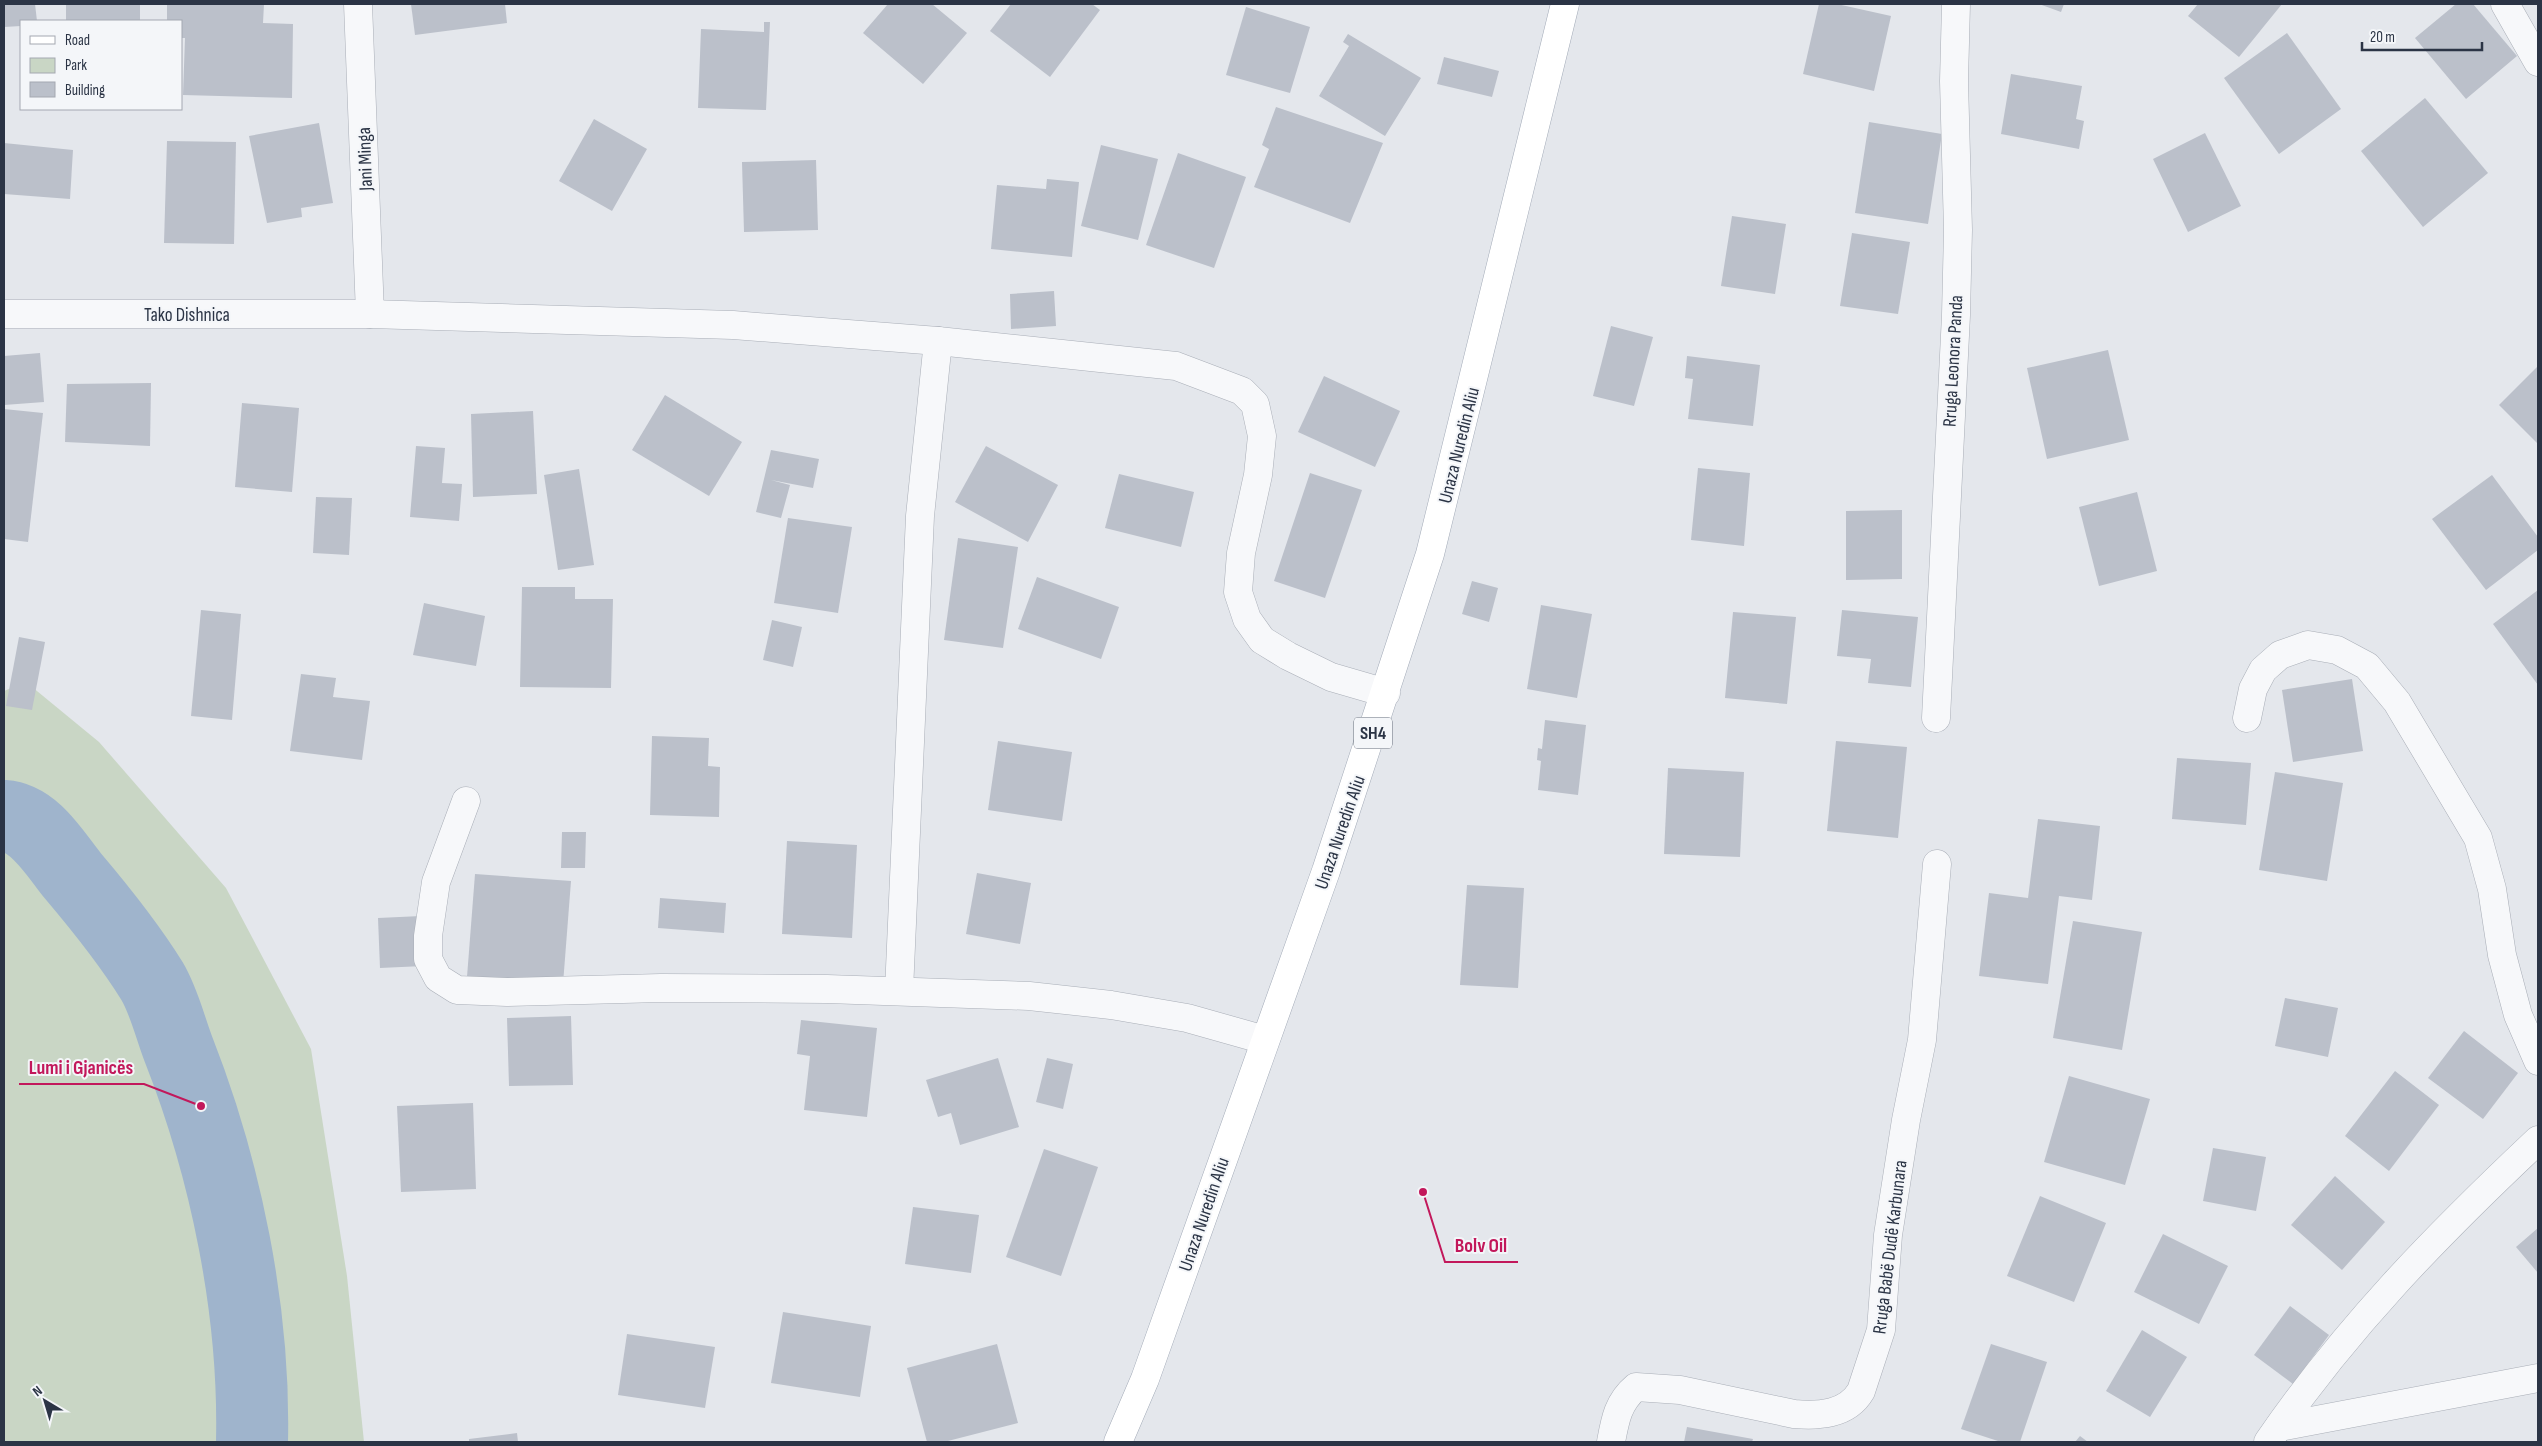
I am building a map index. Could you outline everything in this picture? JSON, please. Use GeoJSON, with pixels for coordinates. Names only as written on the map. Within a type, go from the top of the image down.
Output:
{"type":"FeatureCollection","features":[{"type":"Feature","properties":{"kind":"main road","name":"Unaza Nuredin Aliu"},"geometry":{"type":"LineString","coordinates":[[1118,1442],[1145,1379],[1264,1040],[1326,871],[1386,694],[1430,554],[1565,4]]}},
{"type":"Feature","properties":{"kind":"street","name":"Jani Minga"},"geometry":{"type":"LineString","coordinates":[[358,4],[370,314]]}},
{"type":"Feature","properties":{"kind":"street","name":"Rruga Leonora Panda"},"geometry":{"type":"LineString","coordinates":[[1936,718],[1956,314],[1958,230],[1954,81],[1956,4]]}},
{"type":"Feature","properties":{"kind":"street"},"geometry":{"type":"LineString","coordinates":[[2505,4],[2538,62]]}},
{"type":"Feature","properties":{"kind":"street","name":"Tako Dishnica"},"geometry":{"type":"LineString","coordinates":[[4,314],[370,314],[733,325],[938,341],[1176,366],[1242,391],[1255,404],[1262,436],[1258,475],[1241,553],[1238,592],[1247,619],[1262,640],[1288,656],[1332,677],[1386,694]]}},
{"type":"Feature","properties":{"kind":"street"},"geometry":{"type":"LineString","coordinates":[[899,991],[920,516],[938,341]]}},
{"type":"Feature","properties":{"kind":"street"},"geometry":{"type":"LineString","coordinates":[[2247,718],[2253,689],[2263,670],[2280,655],[2308,645],[2337,650],[2367,666],[2397,702],[2478,838],[2492,889],[2502,955],[2518,1016],[2538,1060]]}},
{"type":"Feature","properties":{"kind":"street"},"geometry":{"type":"LineString","coordinates":[[466,801],[436,882],[428,936],[428,959],[438,978],[457,990],[506,992],[670,988],[899,991],[1028,996],[1111,1005],[1187,1018],[1264,1040]]}},
{"type":"Feature","properties":{"kind":"street","name":"Rruga Babë Dudë Karbunara"},"geometry":{"type":"LineString","coordinates":[[1611,1442],[1616,1414],[1624,1397],[1636,1387],[1680,1390],[1811,1416],[1824,1415],[1838,1410],[1855,1400],[1858,1396],[1869,1372],[1881,1330],[1888,1235],[1894,1190],[1922,1040],[1937,864]]}},
{"type":"Feature","properties":{"kind":"street"},"geometry":{"type":"LineString","coordinates":[[2273,1435],[2318,1372],[2401,1274],[2538,1140]]}},
{"type":"Feature","properties":{"kind":"street"},"geometry":{"type":"LineString","coordinates":[[2273,1435],[2538,1378]]}},
{"type":"Feature","properties":{"kind":"green space"},"geometry":{"type":"Polygon","coordinates":[[[26,682],[99,742],[226,888],[311,1049],[347,1276],[364,1442],[4,1442],[4,691],[26,682]]]}},
{"type":"Feature","properties":{"kind":"building"},"geometry":{"type":"Polygon","coordinates":[[[4,4],[35,4],[37,20],[20,20],[20,26],[4,27],[4,4]]]}},
{"type":"Feature","properties":{"kind":"building"},"geometry":{"type":"Polygon","coordinates":[[[66,4],[140,4],[140,20],[66,20],[66,4]]]}},
{"type":"Feature","properties":{"kind":"building"},"geometry":{"type":"Polygon","coordinates":[[[167,4],[264,4],[263,23],[293,24],[292,98],[183,95],[185,38],[182,38],[182,20],[167,20],[167,4]]]}},
{"type":"Feature","properties":{"kind":"building"},"geometry":{"type":"Polygon","coordinates":[[[411,4],[505,4],[507,23],[415,35],[411,4]]]}},
{"type":"Feature","properties":{"kind":"building"},"geometry":{"type":"Polygon","coordinates":[[[888,4],[932,4],[967,33],[923,84],[863,33],[888,4]]]}},
{"type":"Feature","properties":{"kind":"building"},"geometry":{"type":"Polygon","coordinates":[[[1011,4],[1092,4],[1100,10],[1050,77],[990,31],[1011,4]]]}},
{"type":"Feature","properties":{"kind":"building"},"geometry":{"type":"Polygon","coordinates":[[[1819,4],[1837,4],[1891,16],[1874,91],[1803,74],[1819,4]]]}},
{"type":"Feature","properties":{"kind":"building"},"geometry":{"type":"Polygon","coordinates":[[[2039,4],[2064,4],[2061,12],[2039,4]]]}},
{"type":"Feature","properties":{"kind":"building"},"geometry":{"type":"Polygon","coordinates":[[[2198,4],[2282,4],[2239,57],[2188,16],[2198,4]]]}},
{"type":"Feature","properties":{"kind":"building"},"geometry":{"type":"Polygon","coordinates":[[[2456,4],[2473,4],[2517,56],[2466,99],[2415,38],[2456,4]]]}},
{"type":"Feature","properties":{"kind":"building"},"geometry":{"type":"Polygon","coordinates":[[[1246,7],[1310,27],[1290,93],[1226,75],[1246,7]]]}},
{"type":"Feature","properties":{"kind":"building"},"geometry":{"type":"Polygon","coordinates":[[[764,22],[770,22],[766,110],[698,108],[701,29],[764,32],[764,22]]]}},
{"type":"Feature","properties":{"kind":"building"},"geometry":{"type":"Polygon","coordinates":[[[2287,33],[2341,109],[2279,154],[2224,78],[2287,33]]]}},
{"type":"Feature","properties":{"kind":"building"},"geometry":{"type":"Polygon","coordinates":[[[1348,34],[1421,78],[1385,136],[1319,96],[1349,46],[1343,42],[1348,34]]]}},
{"type":"Feature","properties":{"kind":"building"},"geometry":{"type":"Polygon","coordinates":[[[1444,57],[1499,71],[1492,97],[1437,84],[1444,57]]]}},
{"type":"Feature","properties":{"kind":"building"},"geometry":{"type":"Polygon","coordinates":[[[2011,74],[2082,86],[2076,119],[2084,121],[2079,149],[2001,134],[2011,74]]]}},
{"type":"Feature","properties":{"kind":"building"},"geometry":{"type":"Polygon","coordinates":[[[2425,98],[2488,173],[2423,227],[2361,151],[2425,98]]]}},
{"type":"Feature","properties":{"kind":"building"},"geometry":{"type":"Polygon","coordinates":[[[1276,107],[1383,143],[1350,223],[1254,187],[1269,149],[1262,145],[1276,107]]]}},
{"type":"Feature","properties":{"kind":"building"},"geometry":{"type":"Polygon","coordinates":[[[594,119],[647,149],[612,211],[559,181],[594,119]]]}},
{"type":"Feature","properties":{"kind":"building"},"geometry":{"type":"Polygon","coordinates":[[[1869,122],[1942,134],[1928,224],[1855,213],[1869,122]]]}},
{"type":"Feature","properties":{"kind":"building"},"geometry":{"type":"Polygon","coordinates":[[[319,123],[333,203],[301,208],[302,217],[267,223],[249,136],[319,123]]]}},
{"type":"Feature","properties":{"kind":"building"},"geometry":{"type":"Polygon","coordinates":[[[2205,133],[2241,206],[2188,232],[2153,159],[2205,133]]]}},
{"type":"Feature","properties":{"kind":"building"},"geometry":{"type":"Polygon","coordinates":[[[167,141],[236,142],[234,244],[164,243],[167,141]]]}},
{"type":"Feature","properties":{"kind":"building"},"geometry":{"type":"Polygon","coordinates":[[[4,143],[73,150],[70,199],[4,194],[4,143]]]}},
{"type":"Feature","properties":{"kind":"building"},"geometry":{"type":"Polygon","coordinates":[[[1101,145],[1158,159],[1138,240],[1081,226],[1101,145]]]}},
{"type":"Feature","properties":{"kind":"building"},"geometry":{"type":"Polygon","coordinates":[[[1178,153],[1246,177],[1214,268],[1146,245],[1178,153]]]}},
{"type":"Feature","properties":{"kind":"building"},"geometry":{"type":"Polygon","coordinates":[[[816,160],[818,230],[744,232],[742,162],[816,160]]]}},
{"type":"Feature","properties":{"kind":"building"},"geometry":{"type":"Polygon","coordinates":[[[1047,179],[1079,182],[1072,257],[991,249],[997,185],[1046,189],[1047,179]]]}},
{"type":"Feature","properties":{"kind":"building"},"geometry":{"type":"Polygon","coordinates":[[[1732,216],[1786,224],[1775,294],[1721,286],[1732,216]]]}},
{"type":"Feature","properties":{"kind":"building"},"geometry":{"type":"Polygon","coordinates":[[[1852,233],[1910,242],[1898,314],[1840,306],[1852,233]]]}},
{"type":"Feature","properties":{"kind":"building"},"geometry":{"type":"Polygon","coordinates":[[[1054,291],[1056,326],[1011,329],[1010,294],[1054,291]]]}},
{"type":"Feature","properties":{"kind":"building"},"geometry":{"type":"Polygon","coordinates":[[[1611,326],[1653,337],[1634,406],[1593,396],[1611,326]]]}},
{"type":"Feature","properties":{"kind":"building"},"geometry":{"type":"Polygon","coordinates":[[[2108,350],[2129,440],[2047,459],[2027,368],[2108,350]]]}},
{"type":"Feature","properties":{"kind":"building"},"geometry":{"type":"Polygon","coordinates":[[[40,353],[44,402],[4,405],[4,356],[40,353]]]}},
{"type":"Feature","properties":{"kind":"building"},"geometry":{"type":"Polygon","coordinates":[[[1687,356],[1760,365],[1753,426],[1688,419],[1693,379],[1685,378],[1687,356]]]}},
{"type":"Feature","properties":{"kind":"building"},"geometry":{"type":"Polygon","coordinates":[[[2538,366],[2538,444],[2499,405],[2538,366]]]}},
{"type":"Feature","properties":{"kind":"building"},"geometry":{"type":"Polygon","coordinates":[[[1324,376],[1400,411],[1375,467],[1298,432],[1324,376]]]}},
{"type":"Feature","properties":{"kind":"building"},"geometry":{"type":"Polygon","coordinates":[[[151,383],[150,446],[65,442],[67,384],[151,383]]]}},
{"type":"Feature","properties":{"kind":"building"},"geometry":{"type":"Polygon","coordinates":[[[665,395],[742,442],[709,496],[632,450],[665,395]]]}},
{"type":"Feature","properties":{"kind":"building"},"geometry":{"type":"Polygon","coordinates":[[[242,403],[299,408],[292,492],[235,487],[242,403]]]}},
{"type":"Feature","properties":{"kind":"building"},"geometry":{"type":"Polygon","coordinates":[[[4,409],[43,413],[28,542],[4,539],[4,409]]]}},
{"type":"Feature","properties":{"kind":"building"},"geometry":{"type":"Polygon","coordinates":[[[533,411],[537,494],[473,497],[471,414],[533,411]]]}},
{"type":"Feature","properties":{"kind":"building"},"geometry":{"type":"Polygon","coordinates":[[[416,446],[445,448],[442,483],[462,484],[459,521],[410,517],[416,446]]]}},
{"type":"Feature","properties":{"kind":"building"},"geometry":{"type":"Polygon","coordinates":[[[986,446],[1058,485],[1028,542],[955,502],[986,446]]]}},
{"type":"Feature","properties":{"kind":"building"},"geometry":{"type":"Polygon","coordinates":[[[771,450],[819,459],[813,488],[771,480],[790,485],[781,518],[756,512],[771,450]]]}},
{"type":"Feature","properties":{"kind":"building"},"geometry":{"type":"Polygon","coordinates":[[[1698,468],[1750,473],[1744,546],[1691,540],[1698,468]]]}},
{"type":"Feature","properties":{"kind":"building"},"geometry":{"type":"Polygon","coordinates":[[[579,469],[594,565],[558,570],[544,475],[579,469]]]}},
{"type":"Feature","properties":{"kind":"building"},"geometry":{"type":"Polygon","coordinates":[[[1310,473],[1362,490],[1325,598],[1274,581],[1310,473]]]}},
{"type":"Feature","properties":{"kind":"building"},"geometry":{"type":"Polygon","coordinates":[[[1119,474],[1194,492],[1181,547],[1105,528],[1119,474]]]}},
{"type":"Feature","properties":{"kind":"building"},"geometry":{"type":"Polygon","coordinates":[[[2492,475],[2538,537],[2538,550],[2486,590],[2432,519],[2492,475]]]}},
{"type":"Feature","properties":{"kind":"building"},"geometry":{"type":"Polygon","coordinates":[[[2137,492],[2157,571],[2099,586],[2079,507],[2137,492]]]}},
{"type":"Feature","properties":{"kind":"building"},"geometry":{"type":"Polygon","coordinates":[[[316,497],[352,498],[349,555],[313,553],[316,497]]]}},
{"type":"Feature","properties":{"kind":"building"},"geometry":{"type":"Polygon","coordinates":[[[1902,510],[1902,579],[1846,580],[1846,511],[1902,510]]]}},
{"type":"Feature","properties":{"kind":"building"},"geometry":{"type":"Polygon","coordinates":[[[788,518],[852,527],[838,613],[774,603],[788,518]]]}},
{"type":"Feature","properties":{"kind":"building"},"geometry":{"type":"Polygon","coordinates":[[[958,538],[1018,547],[1003,648],[944,640],[958,538]]]}},
{"type":"Feature","properties":{"kind":"building"},"geometry":{"type":"Polygon","coordinates":[[[1037,577],[1119,607],[1101,659],[1018,629],[1037,577]]]}},
{"type":"Feature","properties":{"kind":"building"},"geometry":{"type":"Polygon","coordinates":[[[1472,581],[1498,588],[1489,622],[1462,614],[1472,581]]]}},
{"type":"Feature","properties":{"kind":"building"},"geometry":{"type":"Polygon","coordinates":[[[522,587],[575,587],[575,599],[613,599],[611,688],[520,687],[522,587]]]}},
{"type":"Feature","properties":{"kind":"building"},"geometry":{"type":"Polygon","coordinates":[[[2538,590],[2538,685],[2493,624],[2538,590]]]}},
{"type":"Feature","properties":{"kind":"building"},"geometry":{"type":"Polygon","coordinates":[[[424,603],[485,616],[476,666],[413,655],[424,603]]]}},
{"type":"Feature","properties":{"kind":"building"},"geometry":{"type":"Polygon","coordinates":[[[1541,605],[1592,614],[1577,698],[1527,689],[1541,605]]]}},
{"type":"Feature","properties":{"kind":"building"},"geometry":{"type":"Polygon","coordinates":[[[201,610],[241,614],[232,720],[191,716],[201,610]]]}},
{"type":"Feature","properties":{"kind":"building"},"geometry":{"type":"Polygon","coordinates":[[[1842,610],[1918,617],[1911,687],[1868,683],[1871,659],[1837,656],[1842,610]]]}},
{"type":"Feature","properties":{"kind":"building"},"geometry":{"type":"Polygon","coordinates":[[[1733,612],[1796,617],[1787,704],[1725,698],[1733,612]]]}},
{"type":"Feature","properties":{"kind":"building"},"geometry":{"type":"Polygon","coordinates":[[[772,620],[802,627],[793,667],[763,660],[772,620]]]}},
{"type":"Feature","properties":{"kind":"building"},"geometry":{"type":"Polygon","coordinates":[[[19,637],[45,642],[32,710],[6,706],[19,637]]]}},
{"type":"Feature","properties":{"kind":"building"},"geometry":{"type":"Polygon","coordinates":[[[301,674],[336,678],[333,697],[370,701],[362,760],[290,751],[301,674]]]}},
{"type":"Feature","properties":{"kind":"building"},"geometry":{"type":"Polygon","coordinates":[[[2352,679],[2363,751],[2293,762],[2282,690],[2352,679]]]}},
{"type":"Feature","properties":{"kind":"building"},"geometry":{"type":"Polygon","coordinates":[[[1545,720],[1586,725],[1578,795],[1538,790],[1541,761],[1537,760],[1538,748],[1542,749],[1545,720]]]}},
{"type":"Feature","properties":{"kind":"building"},"geometry":{"type":"Polygon","coordinates":[[[652,736],[709,738],[708,766],[720,767],[719,817],[650,815],[652,736]]]}},
{"type":"Feature","properties":{"kind":"building"},"geometry":{"type":"Polygon","coordinates":[[[998,741],[1072,752],[1062,821],[988,810],[998,741]]]}},
{"type":"Feature","properties":{"kind":"building"},"geometry":{"type":"Polygon","coordinates":[[[1836,741],[1907,747],[1898,838],[1827,831],[1836,741]]]}},
{"type":"Feature","properties":{"kind":"building"},"geometry":{"type":"Polygon","coordinates":[[[2177,758],[2251,763],[2246,825],[2172,819],[2177,758]]]}},
{"type":"Feature","properties":{"kind":"building"},"geometry":{"type":"Polygon","coordinates":[[[1668,768],[1744,772],[1740,857],[1664,854],[1668,768]]]}},
{"type":"Feature","properties":{"kind":"building"},"geometry":{"type":"Polygon","coordinates":[[[2275,772],[2343,783],[2327,881],[2259,870],[2275,772]]]}},
{"type":"Feature","properties":{"kind":"building"},"geometry":{"type":"Polygon","coordinates":[[[2038,819],[2100,826],[2092,900],[2059,896],[2048,984],[1979,976],[1989,893],[2028,898],[2038,819]]]}},
{"type":"Feature","properties":{"kind":"building"},"geometry":{"type":"Polygon","coordinates":[[[562,832],[586,832],[585,868],[561,868],[562,832]]]}},
{"type":"Feature","properties":{"kind":"building"},"geometry":{"type":"Polygon","coordinates":[[[787,841],[857,845],[852,938],[782,934],[787,841]]]}},
{"type":"Feature","properties":{"kind":"building"},"geometry":{"type":"Polygon","coordinates":[[[977,873],[1031,883],[1020,944],[966,934],[977,873]]]}},
{"type":"Feature","properties":{"kind":"building"},"geometry":{"type":"Polygon","coordinates":[[[475,874],[571,881],[563,984],[467,977],[475,874]]]}},
{"type":"Feature","properties":{"kind":"building"},"geometry":{"type":"Polygon","coordinates":[[[1467,885],[1524,888],[1518,988],[1460,985],[1467,885]]]}},
{"type":"Feature","properties":{"kind":"building"},"geometry":{"type":"Polygon","coordinates":[[[660,898],[726,903],[724,933],[658,928],[660,898]]]}},
{"type":"Feature","properties":{"kind":"building"},"geometry":{"type":"Polygon","coordinates":[[[421,916],[423,966],[380,968],[378,918],[421,916]]]}},
{"type":"Feature","properties":{"kind":"building"},"geometry":{"type":"Polygon","coordinates":[[[2073,921],[2142,932],[2122,1050],[2053,1038],[2073,921]]]}},
{"type":"Feature","properties":{"kind":"building"},"geometry":{"type":"Polygon","coordinates":[[[2285,998],[2338,1008],[2328,1057],[2275,1046],[2285,998]]]}},
{"type":"Feature","properties":{"kind":"building"},"geometry":{"type":"Polygon","coordinates":[[[571,1016],[573,1085],[509,1086],[507,1018],[571,1016]]]}},
{"type":"Feature","properties":{"kind":"building"},"geometry":{"type":"Polygon","coordinates":[[[801,1020],[877,1028],[867,1117],[804,1110],[810,1056],[797,1054],[801,1020]]]}},
{"type":"Feature","properties":{"kind":"building"},"geometry":{"type":"Polygon","coordinates":[[[2464,1031],[2518,1073],[2483,1119],[2428,1078],[2464,1031]]]}},
{"type":"Feature","properties":{"kind":"building"},"geometry":{"type":"Polygon","coordinates":[[[998,1058],[1019,1127],[960,1145],[951,1113],[938,1117],[926,1080],[998,1058]]]}},
{"type":"Feature","properties":{"kind":"building"},"geometry":{"type":"Polygon","coordinates":[[[1047,1058],[1073,1064],[1063,1109],[1036,1102],[1047,1058]]]}},
{"type":"Feature","properties":{"kind":"building"},"geometry":{"type":"Polygon","coordinates":[[[2395,1071],[2439,1105],[2389,1171],[2345,1136],[2395,1071]]]}},
{"type":"Feature","properties":{"kind":"building"},"geometry":{"type":"Polygon","coordinates":[[[2069,1076],[2150,1099],[2125,1185],[2044,1162],[2069,1076]]]}},
{"type":"Feature","properties":{"kind":"building"},"geometry":{"type":"Polygon","coordinates":[[[473,1103],[476,1189],[401,1192],[397,1106],[473,1103]]]}},
{"type":"Feature","properties":{"kind":"building"},"geometry":{"type":"Polygon","coordinates":[[[2213,1148],[2266,1157],[2256,1211],[2203,1201],[2213,1148]]]}},
{"type":"Feature","properties":{"kind":"building"},"geometry":{"type":"Polygon","coordinates":[[[1044,1149],[1098,1167],[1061,1276],[1006,1257],[1044,1149]]]}},
{"type":"Feature","properties":{"kind":"building"},"geometry":{"type":"Polygon","coordinates":[[[2335,1176],[2385,1222],[2342,1270],[2291,1225],[2335,1176]]]}},
{"type":"Feature","properties":{"kind":"building"},"geometry":{"type":"Polygon","coordinates":[[[2040,1196],[2106,1223],[2074,1302],[2007,1276],[2040,1196]]]}},
{"type":"Feature","properties":{"kind":"building"},"geometry":{"type":"Polygon","coordinates":[[[913,1207],[979,1215],[971,1273],[905,1264],[913,1207]]]}},
{"type":"Feature","properties":{"kind":"building"},"geometry":{"type":"Polygon","coordinates":[[[2538,1228],[2538,1273],[2516,1247],[2538,1228]]]}},
{"type":"Feature","properties":{"kind":"building"},"geometry":{"type":"Polygon","coordinates":[[[2163,1234],[2228,1266],[2199,1324],[2134,1292],[2163,1234]]]}},
{"type":"Feature","properties":{"kind":"building"},"geometry":{"type":"Polygon","coordinates":[[[2290,1306],[2329,1335],[2293,1384],[2254,1355],[2290,1306]]]}},
{"type":"Feature","properties":{"kind":"building"},"geometry":{"type":"Polygon","coordinates":[[[783,1312],[871,1326],[860,1397],[771,1383],[783,1312]]]}},
{"type":"Feature","properties":{"kind":"building"},"geometry":{"type":"Polygon","coordinates":[[[2142,1330],[2187,1357],[2150,1417],[2106,1391],[2142,1330]]]}},
{"type":"Feature","properties":{"kind":"building"},"geometry":{"type":"Polygon","coordinates":[[[627,1334],[715,1347],[705,1408],[618,1395],[627,1334]]]}},
{"type":"Feature","properties":{"kind":"building"},"geometry":{"type":"Polygon","coordinates":[[[997,1344],[1018,1423],[944,1442],[927,1442],[907,1368],[997,1344]]]}},
{"type":"Feature","properties":{"kind":"building"},"geometry":{"type":"Polygon","coordinates":[[[1991,1344],[2047,1362],[2020,1442],[2001,1442],[1961,1429],[1991,1344]]]}},
{"type":"Feature","properties":{"kind":"building"},"geometry":{"type":"Polygon","coordinates":[[[1687,1427],[1753,1439],[1752,1442],[1684,1442],[1687,1427]]]}},
{"type":"Feature","properties":{"kind":"building"},"geometry":{"type":"Polygon","coordinates":[[[517,1433],[518,1442],[469,1442],[469,1439],[517,1433]]]}},
{"type":"Feature","properties":{"kind":"building"},"geometry":{"type":"Polygon","coordinates":[[[2080,1436],[2088,1442],[2075,1442],[2080,1436]]]}},
{"type":"Feature","properties":{"kind":"waterway"},"geometry":{"type":"LineString","coordinates":[[4,816],[15,818],[25,823],[35,830],[51,848],[134,954],[152,981],[163,1005],[210,1143],[234,1242],[243,1292],[248,1342],[252,1392],[252,1442]]}},
{"type":"Feature","properties":{"kind":"place","name":"Lumi i Gjanicës"},"geometry":{"type":"Point","coordinates":[201,1106]}},
{"type":"Feature","properties":{"kind":"place","name":"Bolv Oil"},"geometry":{"type":"Point","coordinates":[1423,1192]}}]}
